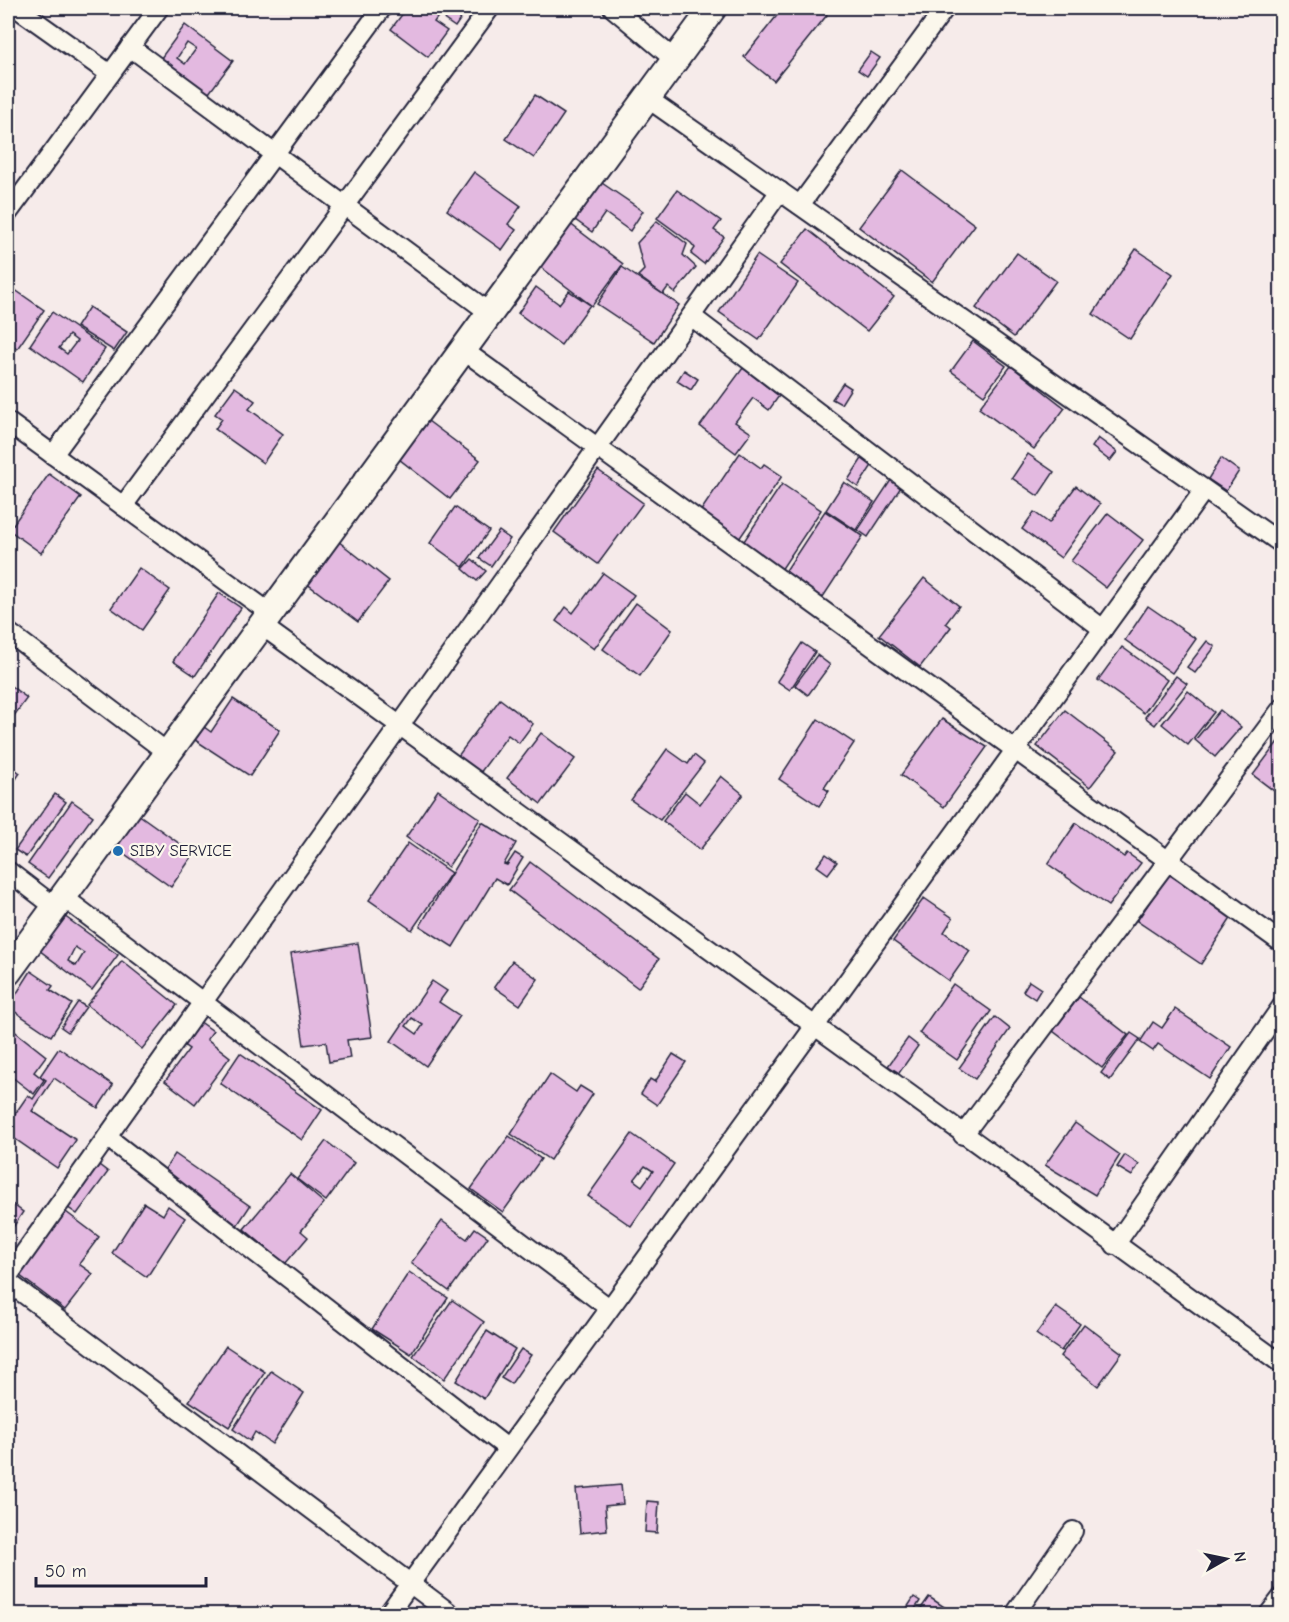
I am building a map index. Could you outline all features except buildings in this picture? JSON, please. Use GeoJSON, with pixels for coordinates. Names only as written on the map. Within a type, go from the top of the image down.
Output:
{"type":"FeatureCollection","features":[{"type":"Feature","properties":{"kind":"street"},"geometry":{"type":"LineString","coordinates":[[17,8],[110,74]]}},
{"type":"Feature","properties":{"kind":"street"},"geometry":{"type":"LineString","coordinates":[[8,213],[159,8]]}},
{"type":"Feature","properties":{"kind":"street"},"geometry":{"type":"LineString","coordinates":[[53,455],[382,8]]}},
{"type":"Feature","properties":{"kind":"street"},"geometry":{"type":"LineString","coordinates":[[123,506],[490,8]]}},
{"type":"Feature","properties":{"kind":"street"},"geometry":{"type":"LineString","coordinates":[[613,8],[675,60]]}},
{"type":"Feature","properties":{"kind":"street"},"geometry":{"type":"LineString","coordinates":[[8,972],[713,8]]}},
{"type":"Feature","properties":{"kind":"street"},"geometry":{"type":"LineString","coordinates":[[800,205],[945,8]]}},
{"type":"Feature","properties":{"kind":"street"},"geometry":{"type":"LineString","coordinates":[[130,46],[490,313]]}},
{"type":"Feature","properties":{"kind":"street"},"geometry":{"type":"LineString","coordinates":[[647,98],[1281,544]]}},
{"type":"Feature","properties":{"kind":"street"},"geometry":{"type":"LineString","coordinates":[[8,1276],[780,191]]}},
{"type":"Feature","properties":{"kind":"street"},"geometry":{"type":"LineString","coordinates":[[691,316],[1103,629]]}},
{"type":"Feature","properties":{"kind":"street"},"geometry":{"type":"LineString","coordinates":[[463,350],[1281,943]]}},
{"type":"Feature","properties":{"kind":"street"},"geometry":{"type":"LineString","coordinates":[[8,422],[123,506],[399,726],[1281,1364]]}},
{"type":"Feature","properties":{"kind":"street"},"geometry":{"type":"LineString","coordinates":[[388,1614],[1204,490]]}},
{"type":"Feature","properties":{"kind":"street"},"geometry":{"type":"LineString","coordinates":[[8,632],[168,753]]}},
{"type":"Feature","properties":{"kind":"street"},"geometry":{"type":"LineString","coordinates":[[963,1135],[1281,708]]}},
{"type":"Feature","properties":{"kind":"street"},"geometry":{"type":"LineString","coordinates":[[8,871],[59,902],[203,1002],[609,1308]]}},
{"type":"Feature","properties":{"kind":"street"},"geometry":{"type":"LineString","coordinates":[[1115,1245],[1281,1006]]}},
{"type":"Feature","properties":{"kind":"street"},"geometry":{"type":"LineString","coordinates":[[107,1137],[507,1448]]}},
{"type":"Feature","properties":{"kind":"street"},"geometry":{"type":"LineString","coordinates":[[8,1282],[451,1614]]}},
{"type":"Feature","properties":{"kind":"street"},"geometry":{"type":"LineString","coordinates":[[1015,1614],[1073,1531]]}},
{"type":"Feature","properties":{"kind":"street"},"geometry":{"type":"LineString","coordinates":[[1269,1614],[1281,1597]]}},
{"type":"Feature","properties":{"kind":"place","name":"SIBY SERVICE"},"geometry":{"type":"Point","coordinates":[118,851]}}]}
